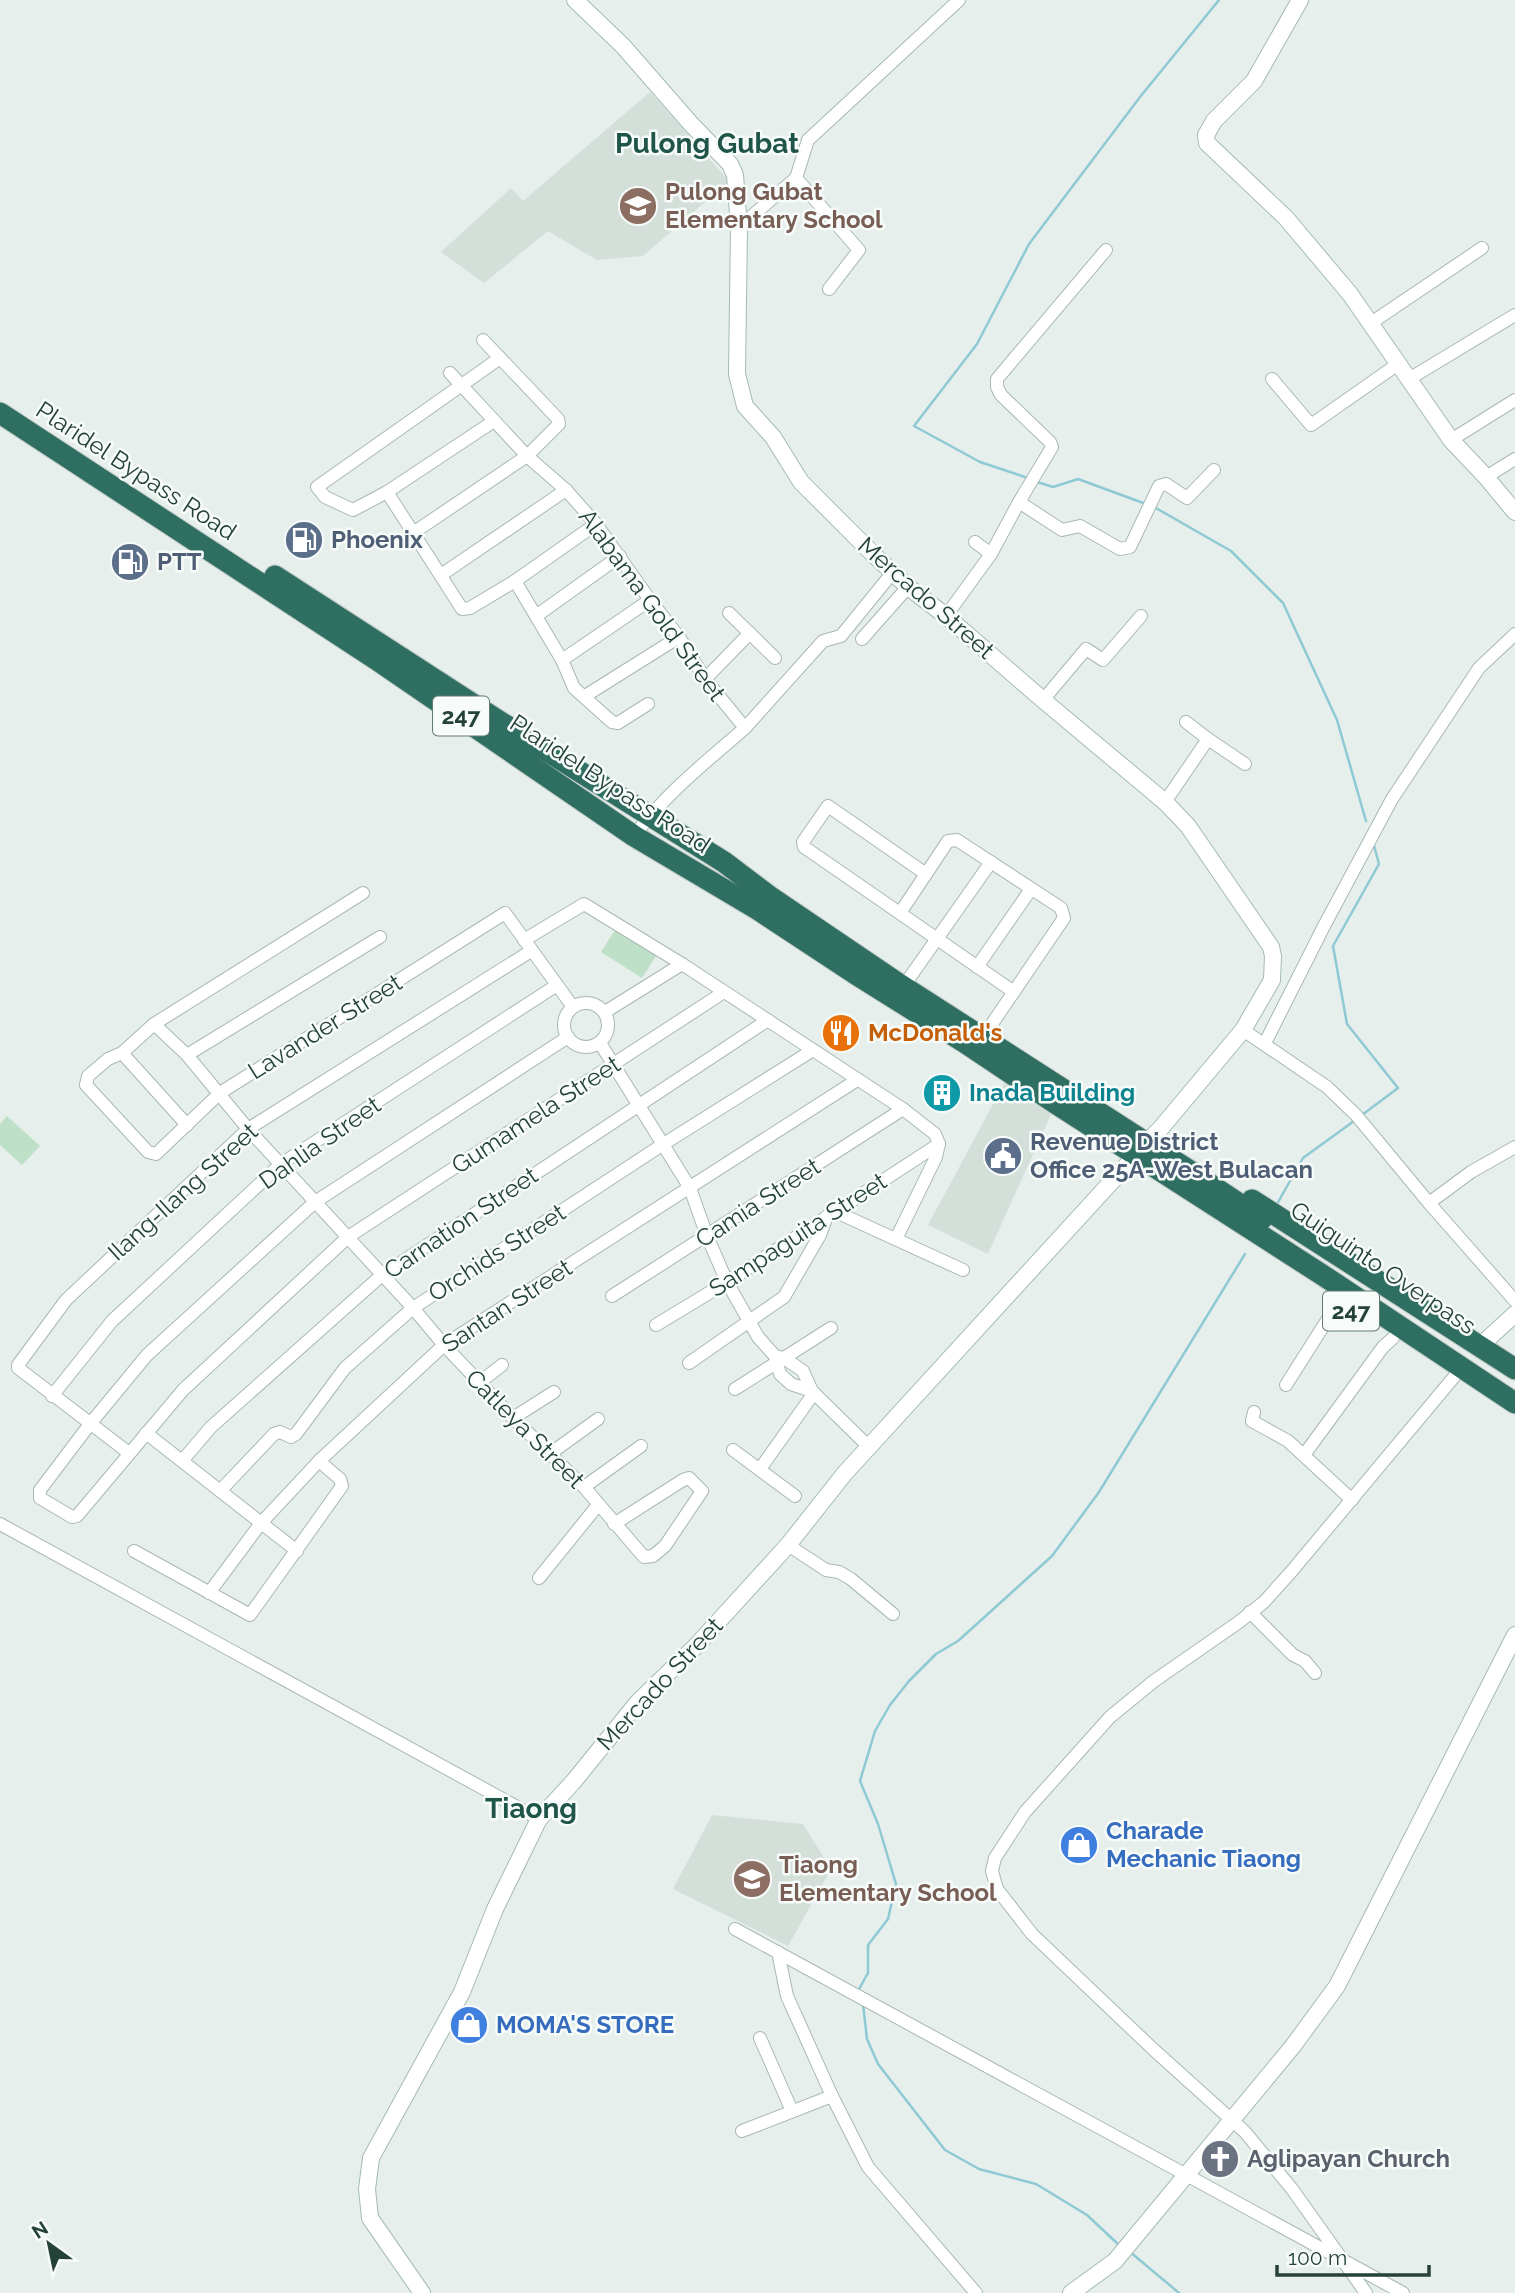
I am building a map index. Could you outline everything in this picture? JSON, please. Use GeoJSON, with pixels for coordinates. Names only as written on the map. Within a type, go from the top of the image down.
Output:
{"type":"FeatureCollection","features":[{"type":"Feature","properties":{"kind":"highway","name":"Plaridel Bypass Road"},"geometry":{"type":"LineString","coordinates":[[0,397],[502,723],[724,862],[769,896],[903,987],[983,1037],[1141,1149],[1194,1192]]}},
{"type":"Feature","properties":{"kind":"highway","name":"Plaridel Bypass Road"},"geometry":{"type":"LineString","coordinates":[[0,413],[377,660],[634,836],[757,909],[1141,1149],[1230,1186],[1294,1225],[1472,1366]]}},
{"type":"Feature","properties":{"kind":"highway","name":"247"},"geometry":{"type":"LineString","coordinates":[[1194,1192],[1275,1260],[1393,1338],[1472,1366],[1515,1369]]}},
{"type":"Feature","properties":{"kind":"highway","name":"Guiguinto Overpass"},"geometry":{"type":"LineString","coordinates":[[1194,1192],[1472,1366],[1515,1387]]}},
{"type":"Feature","properties":{"kind":"highway","name":"247"},"geometry":{"type":"LineString","coordinates":[[1472,1366],[1515,1420]]}},
{"type":"Feature","properties":{"kind":"highway","name":"Guiguinto Overpass"},"geometry":{"type":"LineString","coordinates":[[1472,1366],[1515,1403]]}},
{"type":"Feature","properties":{"kind":"street","name":"Mercado Street"},"geometry":{"type":"LineString","coordinates":[[422,2293],[370,2218],[367,2189],[370,2158],[462,1992],[495,1909],[540,1819],[638,1702],[696,1646],[788,1545],[845,1473],[1161,1128],[1243,1030],[1272,980],[1273,951],[1188,826],[1165,802],[946,616],[908,587],[801,482],[773,436],[745,406],[737,374],[739,227],[735,175],[730,164],[623,46],[575,0]]}},
{"type":"Feature","properties":{"kind":"street"},"geometry":{"type":"LineString","coordinates":[[739,227],[796,178],[808,140],[959,0]]}},
{"type":"Feature","properties":{"kind":"street"},"geometry":{"type":"LineString","coordinates":[[1300,0],[1254,81],[1214,121],[1205,139],[1286,218],[1350,294],[1451,440],[1515,512]]}},
{"type":"Feature","properties":{"kind":"street"},"geometry":{"type":"LineString","coordinates":[[796,178],[859,250],[830,289]]}},
{"type":"Feature","properties":{"kind":"street"},"geometry":{"type":"LineString","coordinates":[[1371,323],[1482,248]]}},
{"type":"Feature","properties":{"kind":"street"},"geometry":{"type":"LineString","coordinates":[[946,616],[991,555],[1052,447],[1001,395],[997,379],[1106,250]]}},
{"type":"Feature","properties":{"kind":"street"},"geometry":{"type":"LineString","coordinates":[[1409,379],[1515,315]]}},
{"type":"Feature","properties":{"kind":"street"},"geometry":{"type":"LineString","coordinates":[[413,533],[527,456],[559,424],[558,419],[483,340]]}},
{"type":"Feature","properties":{"kind":"street"},"geometry":{"type":"LineString","coordinates":[[494,421],[387,492],[353,510],[325,497],[317,487],[500,358]]}},
{"type":"Feature","properties":{"kind":"street"},"geometry":{"type":"LineString","coordinates":[[1272,379],[1311,425],[1398,364]]}},
{"type":"Feature","properties":{"kind":"street","name":"Alabama Gold Street"},"geometry":{"type":"LineString","coordinates":[[450,373],[527,456],[566,490],[596,524],[678,636],[705,679],[745,728]]}},
{"type":"Feature","properties":{"kind":"street"},"geometry":{"type":"LineString","coordinates":[[1451,440],[1515,400]]}},
{"type":"Feature","properties":{"kind":"street"},"geometry":{"type":"LineString","coordinates":[[1486,477],[1515,459]]}},
{"type":"Feature","properties":{"kind":"street"},"geometry":{"type":"LineString","coordinates":[[1019,502],[1062,530],[1080,526],[1120,549],[1126,549],[1130,547],[1159,486],[1166,484],[1187,498],[1214,470]]}},
{"type":"Feature","properties":{"kind":"street"},"geometry":{"type":"LineString","coordinates":[[441,575],[566,490]]}},
{"type":"Feature","properties":{"kind":"street"},"geometry":{"type":"LineString","coordinates":[[387,492],[462,609],[467,610],[596,524]]}},
{"type":"Feature","properties":{"kind":"street"},"geometry":{"type":"LineString","coordinates":[[975,542],[991,555]]}},
{"type":"Feature","properties":{"kind":"street"},"geometry":{"type":"LineString","coordinates":[[536,617],[620,556]]}},
{"type":"Feature","properties":{"kind":"street"},"geometry":{"type":"LineString","coordinates":[[634,836],[649,815],[745,728],[823,641],[841,636],[893,572]]}},
{"type":"Feature","properties":{"kind":"street"},"geometry":{"type":"LineString","coordinates":[[515,580],[562,660],[574,688],[612,722],[618,723],[648,704]]}},
{"type":"Feature","properties":{"kind":"street"},"geometry":{"type":"LineString","coordinates":[[862,639],[908,587]]}},
{"type":"Feature","properties":{"kind":"street"},"geometry":{"type":"LineString","coordinates":[[562,660],[650,600]]}},
{"type":"Feature","properties":{"kind":"street"},"geometry":{"type":"LineString","coordinates":[[729,613],[775,658]]}},
{"type":"Feature","properties":{"kind":"street"},"geometry":{"type":"LineString","coordinates":[[1043,700],[1086,649],[1103,660],[1141,616]]}},
{"type":"Feature","properties":{"kind":"street"},"geometry":{"type":"LineString","coordinates":[[705,679],[750,633]]}},
{"type":"Feature","properties":{"kind":"street"},"geometry":{"type":"LineString","coordinates":[[1265,1043],[1392,799],[1479,667],[1515,635]]}},
{"type":"Feature","properties":{"kind":"street"},"geometry":{"type":"LineString","coordinates":[[585,696],[678,636]]}},
{"type":"Feature","properties":{"kind":"street"},"geometry":{"type":"LineString","coordinates":[[1186,722],[1245,764]]}},
{"type":"Feature","properties":{"kind":"street"},"geometry":{"type":"LineString","coordinates":[[1165,802],[1208,739]]}},
{"type":"Feature","properties":{"kind":"street"},"geometry":{"type":"LineString","coordinates":[[926,874],[828,806],[803,842],[804,847],[1014,992]]}},
{"type":"Feature","properties":{"kind":"street"},"geometry":{"type":"LineString","coordinates":[[900,913],[948,841],[952,840],[957,840],[1061,908],[1064,918],[983,1037]]}},
{"type":"Feature","properties":{"kind":"street"},"geometry":{"type":"LineString","coordinates":[[903,987],[991,862]]}},
{"type":"Feature","properties":{"kind":"street"},"geometry":{"type":"LineString","coordinates":[[977,967],[1031,889]]}},
{"type":"Feature","properties":{"kind":"street"},"geometry":{"type":"LineString","coordinates":[[187,1125],[122,1053],[154,1024],[363,893]]}},
{"type":"Feature","properties":{"kind":"street","name":"Ilang-Ilang Street"},"geometry":{"type":"LineString","coordinates":[[129,1453],[20,1371],[18,1365],[66,1300],[248,1129],[527,946],[584,904],[682,964]]}},
{"type":"Feature","properties":{"kind":"street","name":"Lavander Street"},"geometry":{"type":"LineString","coordinates":[[122,1053],[107,1059],[88,1076],[86,1085],[148,1152],[156,1154],[220,1093],[505,913],[527,946]]}},
{"type":"Feature","properties":{"kind":"street"},"geometry":{"type":"LineString","coordinates":[[187,1055],[380,937]]}},
{"type":"Feature","properties":{"kind":"street"},"geometry":{"type":"LineString","coordinates":[[527,946],[573,1007]]}},
{"type":"Feature","properties":{"kind":"street"},"geometry":{"type":"LineString","coordinates":[[605,1012],[682,964],[935,1134],[939,1144],[936,1157],[895,1239]]}},
{"type":"Feature","properties":{"kind":"street","name":"Dahlia Street"},"geometry":{"type":"LineString","coordinates":[[52,1395],[111,1321],[281,1164],[557,985]]}},
{"type":"Feature","properties":{"kind":"street","name":"Gumamela Street"},"geometry":{"type":"LineString","coordinates":[[90,1424],[40,1490],[40,1498],[72,1517],[77,1516],[183,1390],[348,1237],[724,992]]}},
{"type":"Feature","properties":{"kind":"street"},"geometry":{"type":"LineString","coordinates":[[587,1002],[605,1012],[608,1032],[600,1042],[594,1046],[579,1046],[568,1037],[565,1018],[573,1007],[587,1002]]}},
{"type":"Feature","properties":{"kind":"street","name":"Carnation Street"},"geometry":{"type":"LineString","coordinates":[[182,1461],[211,1427],[383,1275],[768,1020]]}},
{"type":"Feature","properties":{"kind":"street","name":"Catleya Street"},"geometry":{"type":"LineString","coordinates":[[154,1024],[187,1055],[248,1129],[444,1345],[513,1418],[584,1487],[614,1524],[644,1557],[653,1556],[665,1546],[702,1491],[689,1478],[683,1480],[614,1524]]}},
{"type":"Feature","properties":{"kind":"street"},"geometry":{"type":"LineString","coordinates":[[1243,1030],[1327,1087],[1356,1115],[1515,1301]]}},
{"type":"Feature","properties":{"kind":"street"},"geometry":{"type":"LineString","coordinates":[[90,1424],[147,1355],[315,1202],[568,1037]]}},
{"type":"Feature","properties":{"kind":"street"},"geometry":{"type":"LineString","coordinates":[[600,1042],[690,1188],[727,1282],[758,1337],[778,1359],[780,1374],[791,1384],[813,1392],[869,1447]]}},
{"type":"Feature","properties":{"kind":"street","name":"Orchids Street"},"geometry":{"type":"LineString","coordinates":[[220,1491],[274,1434],[280,1432],[291,1437],[296,1434],[345,1368],[413,1308],[813,1050]]}},
{"type":"Feature","properties":{"kind":"street","name":"Santan Street"},"geometry":{"type":"LineString","coordinates":[[209,1592],[261,1523],[319,1461],[444,1345],[857,1080]]}},
{"type":"Feature","properties":{"kind":"street","name":"Camia Street"},"geometry":{"type":"LineString","coordinates":[[612,1296],[903,1110]]}},
{"type":"Feature","properties":{"kind":"street","name":"Sampaguita Street"},"geometry":{"type":"LineString","coordinates":[[656,1325],[939,1144]]}},
{"type":"Feature","properties":{"kind":"street"},"geometry":{"type":"LineString","coordinates":[[1429,1203],[1471,1172],[1515,1147]]}},
{"type":"Feature","properties":{"kind":"street"},"geometry":{"type":"LineString","coordinates":[[689,1363],[783,1297],[831,1213],[963,1270]]}},
{"type":"Feature","properties":{"kind":"street"},"geometry":{"type":"LineString","coordinates":[[1286,1385],[1338,1303]]}},
{"type":"Feature","properties":{"kind":"street"},"geometry":{"type":"LineString","coordinates":[[1366,2293],[1293,2189],[1245,2132],[1032,1934],[997,1889],[992,1871],[995,1858],[1025,1812],[1110,1717],[1154,1681],[1250,1612],[1283,1581],[1515,1314]]}},
{"type":"Feature","properties":{"kind":"street"},"geometry":{"type":"LineString","coordinates":[[735,1389],[778,1359],[831,1328]]}},
{"type":"Feature","properties":{"kind":"street"},"geometry":{"type":"LineString","coordinates":[[1304,1455],[1383,1347],[1393,1338]]}},
{"type":"Feature","properties":{"kind":"street"},"geometry":{"type":"LineString","coordinates":[[480,1382],[502,1365]]}},
{"type":"Feature","properties":{"kind":"street"},"geometry":{"type":"LineString","coordinates":[[513,1418],[555,1392]]}},
{"type":"Feature","properties":{"kind":"street"},"geometry":{"type":"LineString","coordinates":[[760,1469],[813,1392]]}},
{"type":"Feature","properties":{"kind":"street"},"geometry":{"type":"LineString","coordinates":[[1254,1412],[1252,1421],[1288,1441],[1352,1500]]}},
{"type":"Feature","properties":{"kind":"street"},"geometry":{"type":"LineString","coordinates":[[551,1453],[598,1419]]}},
{"type":"Feature","properties":{"kind":"street"},"geometry":{"type":"LineString","coordinates":[[146,1433],[297,1550]]}},
{"type":"Feature","properties":{"kind":"street"},"geometry":{"type":"LineString","coordinates":[[584,1487],[641,1446]]}},
{"type":"Feature","properties":{"kind":"street"},"geometry":{"type":"LineString","coordinates":[[733,1450],[795,1496]]}},
{"type":"Feature","properties":{"kind":"street"},"geometry":{"type":"LineString","coordinates":[[134,1551],[250,1615],[342,1486],[340,1479],[319,1461]]}},
{"type":"Feature","properties":{"kind":"street"},"geometry":{"type":"LineString","coordinates":[[539,1578],[598,1505]]}},
{"type":"Feature","properties":{"kind":"street"},"geometry":{"type":"LineString","coordinates":[[0,1524],[540,1819]]}},
{"type":"Feature","properties":{"kind":"street"},"geometry":{"type":"LineString","coordinates":[[788,1545],[827,1570],[839,1572],[851,1579],[893,1614]]}},
{"type":"Feature","properties":{"kind":"street"},"geometry":{"type":"LineString","coordinates":[[1250,1612],[1293,1656],[1305,1661],[1315,1673]]}},
{"type":"Feature","properties":{"kind":"street"},"geometry":{"type":"LineString","coordinates":[[1071,2293],[1115,2261],[1136,2237],[1293,2046],[1337,1986],[1515,1635]]}},
{"type":"Feature","properties":{"kind":"street"},"geometry":{"type":"LineString","coordinates":[[735,1929],[1403,2293]]}},
{"type":"Feature","properties":{"kind":"street"},"geometry":{"type":"LineString","coordinates":[[778,1952],[788,1996],[832,2096],[868,2167],[976,2293]]}},
{"type":"Feature","properties":{"kind":"street"},"geometry":{"type":"LineString","coordinates":[[760,2038],[792,2111]]}},
{"type":"Feature","properties":{"kind":"street"},"geometry":{"type":"LineString","coordinates":[[742,2131],[832,2096]]}},
{"type":"Feature","properties":{"kind":"shaded area"},"geometry":{"type":"Polygon","coordinates":[[[650,92],[729,181],[643,256],[597,260],[548,231],[484,283],[441,252],[511,188],[523,201],[650,92]]]}},
{"type":"Feature","properties":{"kind":"shaded area"},"geometry":{"type":"Polygon","coordinates":[[[1005,1082],[1052,1112],[988,1254],[928,1225],[1005,1082]]]}},
{"type":"Feature","properties":{"kind":"shaded area","name":"Tiaong Elementary School"},"geometry":{"type":"Polygon","coordinates":[[[712,1815],[803,1824],[831,1869],[788,1946],[673,1889],[712,1815]]]}},
{"type":"Feature","properties":{"kind":"green space"},"geometry":{"type":"Polygon","coordinates":[[[615,930],[656,956],[642,978],[601,952],[615,930]]]}},
{"type":"Feature","properties":{"kind":"green space"},"geometry":{"type":"Polygon","coordinates":[[[7,1116],[40,1146],[22,1165],[0,1145],[0,1124],[7,1116]]]}},
{"type":"Feature","properties":{"kind":"waterway"},"geometry":{"type":"LineString","coordinates":[[1028,478],[980,462],[914,426],[977,344],[1029,244],[1140,97],[1219,0]]}},
{"type":"Feature","properties":{"kind":"waterway"},"geometry":{"type":"LineString","coordinates":[[1037,482],[1053,487],[1078,479],[1146,504]]}},
{"type":"Feature","properties":{"kind":"waterway"},"geometry":{"type":"LineString","coordinates":[[1154,507],[1231,551],[1283,603],[1337,720],[1366,821]]}},
{"type":"Feature","properties":{"kind":"waterway"},"geometry":{"type":"LineString","coordinates":[[1362,1115],[1398,1088],[1347,1024],[1333,946],[1379,864],[1373,842]]}},
{"type":"Feature","properties":{"kind":"waterway"},"geometry":{"type":"LineString","coordinates":[[1277,1204],[1303,1158],[1354,1121]]}},
{"type":"Feature","properties":{"kind":"waterway"},"geometry":{"type":"LineString","coordinates":[[858,1991],[868,1973],[868,1945],[888,1919],[896,1884],[878,1824],[860,1781],[875,1731],[890,1705],[909,1681],[936,1654],[958,1641],[1052,1556],[1099,1492],[1245,1254]]}},
{"type":"Feature","properties":{"kind":"waterway"},"geometry":{"type":"LineString","coordinates":[[863,2004],[867,2039],[878,2064],[945,2150],[979,2169],[1036,2184],[1087,2215],[1120,2246]]}},
{"type":"Feature","properties":{"kind":"waterway"},"geometry":{"type":"LineString","coordinates":[[1129,2251],[1179,2293]]}},
{"type":"Feature","properties":{"kind":"place","name":"Pulong Gubat Elementary School"},"geometry":{"type":"Point","coordinates":[638,206]}},
{"type":"Feature","properties":{"kind":"place","name":"Phoenix"},"geometry":{"type":"Point","coordinates":[304,540]}},
{"type":"Feature","properties":{"kind":"place","name":"PTT"},"geometry":{"type":"Point","coordinates":[130,562]}},
{"type":"Feature","properties":{"kind":"place","name":"McDonald's"},"geometry":{"type":"Point","coordinates":[841,1033]}},
{"type":"Feature","properties":{"kind":"place","name":"Inada Building"},"geometry":{"type":"Point","coordinates":[942,1093]}},
{"type":"Feature","properties":{"kind":"place","name":"Revenue District Office 25A-West Bulacan"},"geometry":{"type":"Point","coordinates":[1003,1156]}},
{"type":"Feature","properties":{"kind":"place","name":"Charade Mechanic Tiaong"},"geometry":{"type":"Point","coordinates":[1079,1845]}},
{"type":"Feature","properties":{"kind":"place","name":"Tiaong Elementary School"},"geometry":{"type":"Point","coordinates":[752,1879]}},
{"type":"Feature","properties":{"kind":"place","name":"MOMA'S STORE"},"geometry":{"type":"Point","coordinates":[469,2025]}},
{"type":"Feature","properties":{"kind":"place","name":"Aglipayan Church"},"geometry":{"type":"Point","coordinates":[1220,2159]}},
{"type":"Feature","properties":{"kind":"district","name":"Pulong Gubat"},"geometry":{"type":"Point","coordinates":[707,143]}},
{"type":"Feature","properties":{"kind":"district","name":"Tiaong"},"geometry":{"type":"Point","coordinates":[531,1808]}}]}
